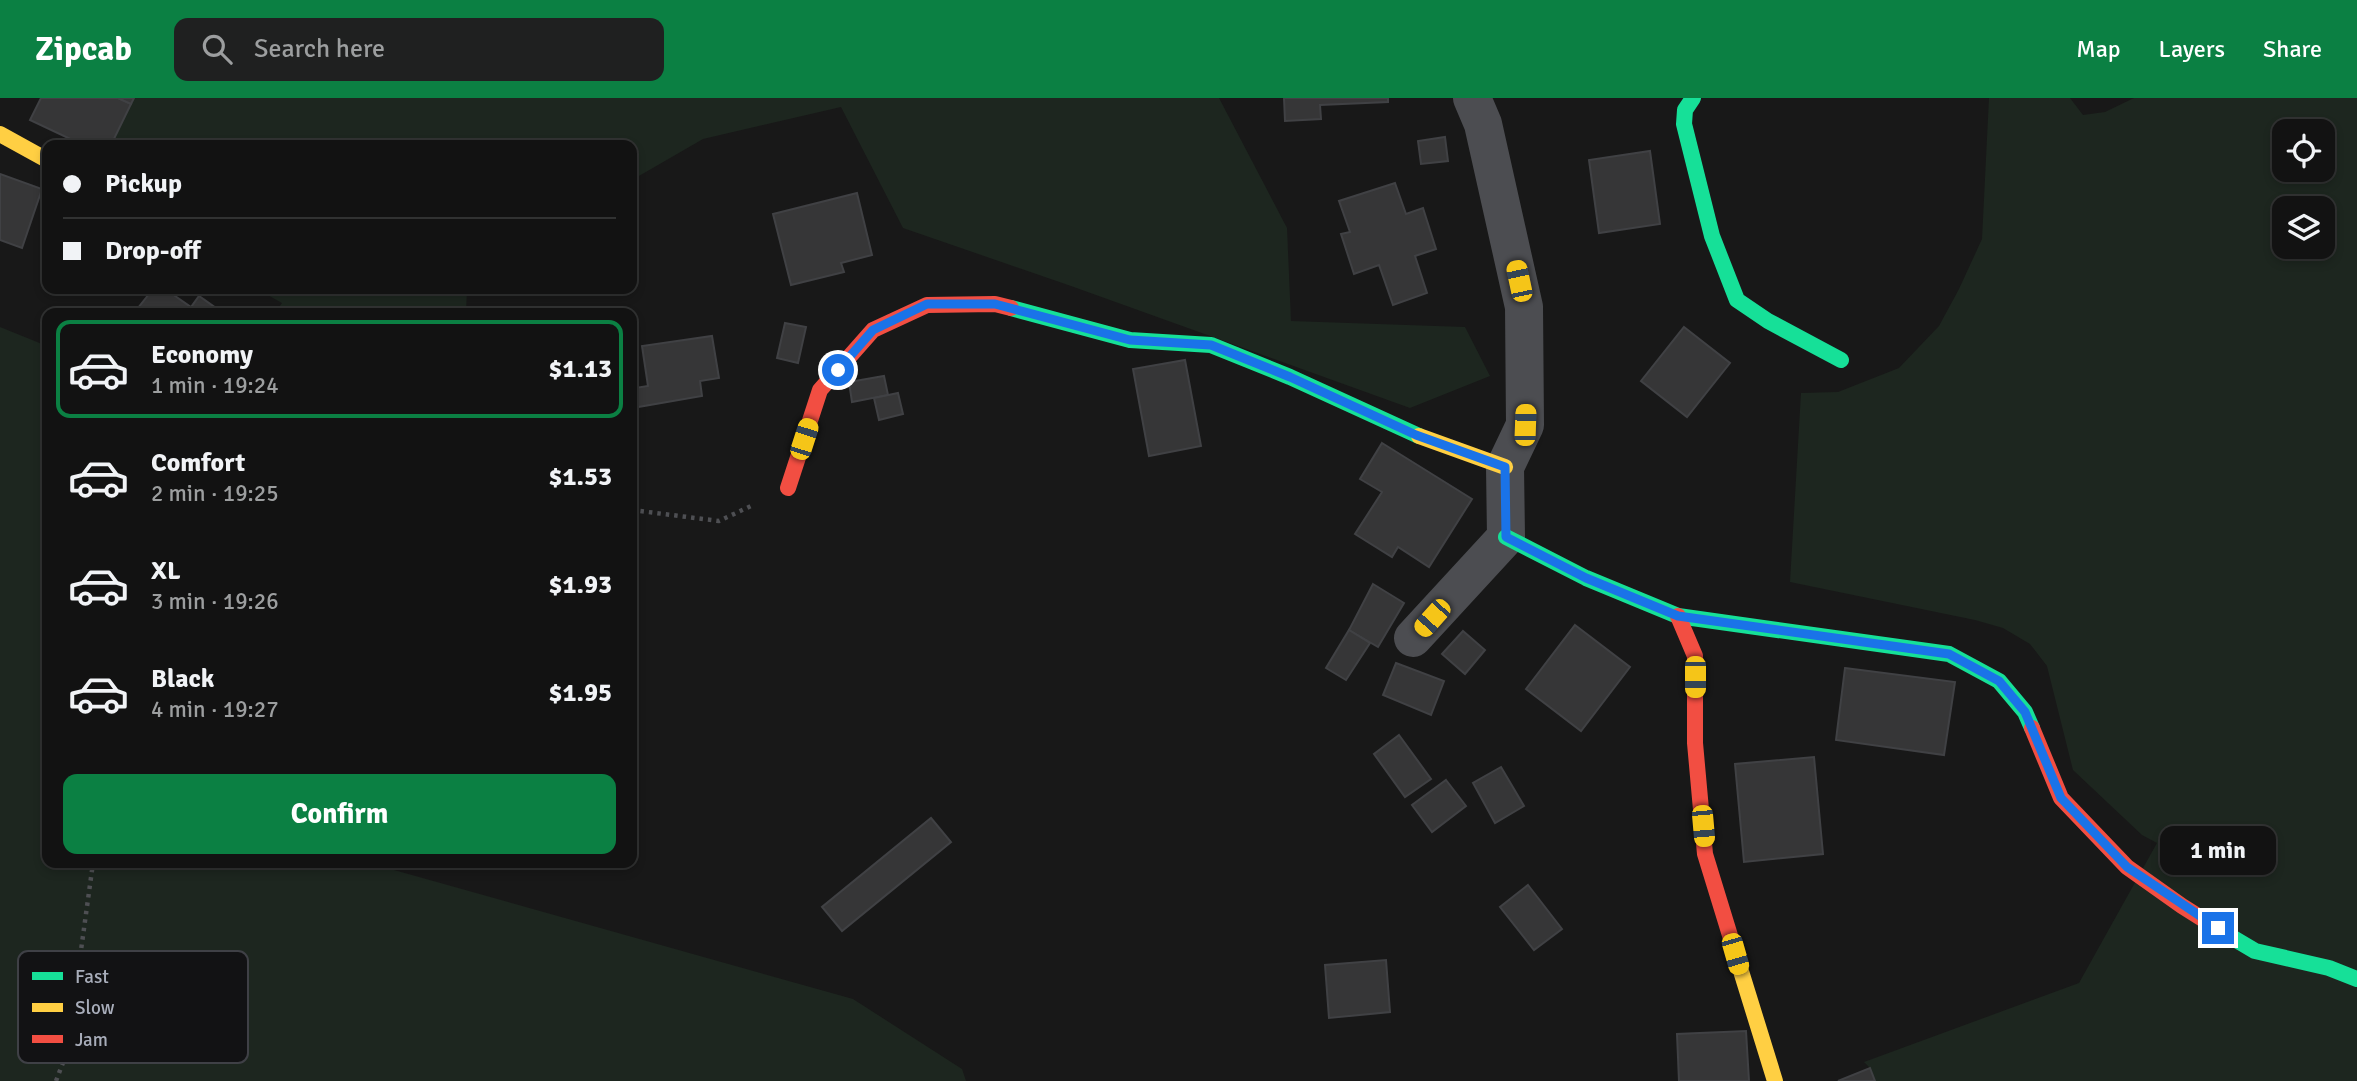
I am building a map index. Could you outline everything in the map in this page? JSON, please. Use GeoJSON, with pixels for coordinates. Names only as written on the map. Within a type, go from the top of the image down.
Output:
{"type":"FeatureCollection","features":[{"type":"Feature","properties":{"kind":"street"},"geometry":{"type":"LineString","coordinates":[[1413,638],[1506,537],[1505,467],[1525,425],[1524,307],[1483,124],[1472,98]]}},
{"type":"Feature","properties":{"kind":"street"},"geometry":{"type":"LineString","coordinates":[[1693,98],[1685,110],[1684,124],[1712,236],[1737,300],[1768,321],[1841,360]]}},
{"type":"Feature","properties":{"kind":"street"},"geometry":{"type":"LineString","coordinates":[[0,134],[42,157]]}},
{"type":"Feature","properties":{"kind":"street"},"geometry":{"type":"LineString","coordinates":[[788,488],[820,390],[873,330],[927,304],[995,304],[1130,340],[1211,345],[1290,377],[1416,435],[1505,467]]}},
{"type":"Feature","properties":{"kind":"street"},"geometry":{"type":"LineString","coordinates":[[1506,537],[1586,578],[1678,616],[1949,654],[1999,681],[2025,712],[2061,798],[2127,867],[2255,951],[2329,968],[2357,979]]}},
{"type":"Feature","properties":{"kind":"street"},"geometry":{"type":"LineString","coordinates":[[1678,616],[1695,656],[1695,743],[1705,854],[1775,1081]]}},
{"type":"Feature","properties":{"kind":"path"},"geometry":{"type":"LineString","coordinates":[[637,511],[719,521],[788,488]]}},
{"type":"Feature","properties":{"kind":"path"},"geometry":{"type":"LineString","coordinates":[[81,951],[92,868]]}},
{"type":"Feature","properties":{"kind":"path"},"geometry":{"type":"LineString","coordinates":[[57,1081],[63,1063]]}},
{"type":"Feature","properties":{"kind":"shaded area"},"geometry":{"type":"Polygon","coordinates":[[[134,98],[1219,98],[1287,228],[1291,321],[1465,327],[1490,376],[1410,408],[903,228],[841,107],[703,139],[637,177],[637,140],[113,140],[134,98]]]}},
{"type":"Feature","properties":{"kind":"shaded area"},"geometry":{"type":"Polygon","coordinates":[[[1989,98],[2070,98],[2083,115],[2105,112],[2134,98],[2357,98],[2357,1081],[1875,1081],[1870,1068],[1864,1062],[2079,983],[2157,843],[2142,835],[2073,770],[2047,666],[2030,644],[2003,628],[1975,620],[1790,582],[1801,393],[1838,392],[1899,368],[1939,326],[1982,239],[1989,98]]]}},
{"type":"Feature","properties":{"kind":"shaded area"},"geometry":{"type":"Polygon","coordinates":[[[266,294],[467,294],[466,308],[278,308],[282,303],[266,294]]]}},
{"type":"Feature","properties":{"kind":"shaded area"},"geometry":{"type":"Polygon","coordinates":[[[0,327],[42,344],[42,868],[387,868],[853,999],[962,1069],[966,1081],[0,1081],[0,327]]]}},
{"type":"Feature","properties":{"kind":"building"},"geometry":{"type":"Polygon","coordinates":[[[41,98],[118,98],[131,104],[113,140],[72,140],[30,120],[41,98]]]}},
{"type":"Feature","properties":{"kind":"building"},"geometry":{"type":"Polygon","coordinates":[[[118,98],[134,98],[131,104],[118,98]]]}},
{"type":"Feature","properties":{"kind":"building"},"geometry":{"type":"Polygon","coordinates":[[[1284,98],[1388,98],[1388,102],[1320,105],[1321,119],[1285,121],[1284,98]]]}},
{"type":"Feature","properties":{"kind":"building"},"geometry":{"type":"Polygon","coordinates":[[[1445,137],[1448,161],[1421,164],[1418,141],[1445,137]]]}},
{"type":"Feature","properties":{"kind":"building"},"geometry":{"type":"Polygon","coordinates":[[[1650,151],[1660,224],[1599,233],[1589,160],[1650,151]]]}},
{"type":"Feature","properties":{"kind":"building"},"geometry":{"type":"Polygon","coordinates":[[[0,174],[42,189],[22,248],[0,240],[0,174]]]}},
{"type":"Feature","properties":{"kind":"building"},"geometry":{"type":"Polygon","coordinates":[[[1395,183],[1406,214],[1423,208],[1436,249],[1415,256],[1427,293],[1393,305],[1379,265],[1354,274],[1341,234],[1350,232],[1339,201],[1395,183]]]}},
{"type":"Feature","properties":{"kind":"building"},"geometry":{"type":"Polygon","coordinates":[[[857,193],[872,255],[841,263],[844,272],[791,285],[773,214],[857,193]]]}},
{"type":"Feature","properties":{"kind":"building"},"geometry":{"type":"Polygon","coordinates":[[[149,294],[172,294],[191,307],[199,296],[216,308],[138,308],[149,294]]]}},
{"type":"Feature","properties":{"kind":"building"},"geometry":{"type":"Polygon","coordinates":[[[785,323],[806,327],[798,363],[777,358],[785,323]]]}},
{"type":"Feature","properties":{"kind":"building"},"geometry":{"type":"Polygon","coordinates":[[[1684,327],[1730,363],[1687,417],[1641,381],[1684,327]]]}},
{"type":"Feature","properties":{"kind":"building"},"geometry":{"type":"Polygon","coordinates":[[[712,336],[719,378],[700,381],[702,396],[638,407],[637,388],[648,386],[642,346],[712,336]]]}},
{"type":"Feature","properties":{"kind":"building"},"geometry":{"type":"Polygon","coordinates":[[[1185,360],[1201,446],[1149,456],[1133,369],[1185,360]]]}},
{"type":"Feature","properties":{"kind":"building"},"geometry":{"type":"Polygon","coordinates":[[[884,376],[888,395],[852,402],[849,382],[884,376]]]}},
{"type":"Feature","properties":{"kind":"building"},"geometry":{"type":"Polygon","coordinates":[[[898,393],[903,414],[879,420],[874,398],[898,393]]]}},
{"type":"Feature","properties":{"kind":"building"},"geometry":{"type":"Polygon","coordinates":[[[1382,443],[1472,499],[1429,567],[1398,547],[1392,557],[1355,534],[1382,492],[1360,479],[1382,443]]]}},
{"type":"Feature","properties":{"kind":"building"},"geometry":{"type":"Polygon","coordinates":[[[1373,584],[1404,603],[1378,647],[1349,630],[1373,584]]]}},
{"type":"Feature","properties":{"kind":"building"},"geometry":{"type":"Polygon","coordinates":[[[1575,625],[1630,667],[1581,731],[1526,689],[1575,625]]]}},
{"type":"Feature","properties":{"kind":"building"},"geometry":{"type":"Polygon","coordinates":[[[1349,630],[1370,643],[1346,680],[1326,668],[1349,630]]]}},
{"type":"Feature","properties":{"kind":"building"},"geometry":{"type":"Polygon","coordinates":[[[1463,631],[1485,650],[1465,674],[1442,654],[1463,631]]]}},
{"type":"Feature","properties":{"kind":"building"},"geometry":{"type":"Polygon","coordinates":[[[1396,663],[1444,681],[1431,715],[1383,695],[1396,663]]]}},
{"type":"Feature","properties":{"kind":"building"},"geometry":{"type":"Polygon","coordinates":[[[1845,668],[1955,682],[1944,755],[1836,740],[1845,668]]]}},
{"type":"Feature","properties":{"kind":"building"},"geometry":{"type":"Polygon","coordinates":[[[1399,735],[1431,779],[1405,797],[1374,754],[1399,735]]]}},
{"type":"Feature","properties":{"kind":"building"},"geometry":{"type":"Polygon","coordinates":[[[1814,757],[1823,854],[1744,862],[1735,764],[1814,757]]]}},
{"type":"Feature","properties":{"kind":"building"},"geometry":{"type":"Polygon","coordinates":[[[1501,767],[1524,806],[1495,823],[1473,783],[1501,767]]]}},
{"type":"Feature","properties":{"kind":"building"},"geometry":{"type":"Polygon","coordinates":[[[1446,780],[1466,806],[1432,832],[1412,805],[1446,780]]]}},
{"type":"Feature","properties":{"kind":"building"},"geometry":{"type":"Polygon","coordinates":[[[931,818],[951,842],[842,931],[822,907],[931,818]]]}},
{"type":"Feature","properties":{"kind":"building"},"geometry":{"type":"Polygon","coordinates":[[[1528,885],[1562,929],[1534,950],[1500,907],[1528,885]]]}},
{"type":"Feature","properties":{"kind":"building"},"geometry":{"type":"Polygon","coordinates":[[[1386,960],[1390,1012],[1329,1018],[1325,965],[1386,960]]]}},
{"type":"Feature","properties":{"kind":"building"},"geometry":{"type":"Polygon","coordinates":[[[1746,1031],[1749,1081],[1679,1081],[1677,1034],[1746,1031]]]}},
{"type":"Feature","properties":{"kind":"building"},"geometry":{"type":"Polygon","coordinates":[[[1870,1068],[1875,1081],[1838,1081],[1870,1068]]]}},
{"type":"Feature","properties":{"kind":"traffic: fast"},"geometry":{"type":"LineString","coordinates":[[1693,98],[1685,110],[1684,124],[1712,236],[1737,300],[1768,321],[1841,360]]}},
{"type":"Feature","properties":{"kind":"traffic: fast"},"geometry":{"type":"LineString","coordinates":[[1011,308],[1130,340],[1211,345],[1290,377],[1419,436]]}},
{"type":"Feature","properties":{"kind":"traffic: fast"},"geometry":{"type":"LineString","coordinates":[[1506,537],[1586,578],[1678,616],[1949,654],[1999,681],[2025,712],[2032,728]]}},
{"type":"Feature","properties":{"kind":"traffic: fast"},"geometry":{"type":"LineString","coordinates":[[2228,935],[2255,951],[2329,968],[2357,979]]}},
{"type":"Feature","properties":{"kind":"traffic: slow"},"geometry":{"type":"LineString","coordinates":[[0,134],[42,157]]}},
{"type":"Feature","properties":{"kind":"traffic: slow"},"geometry":{"type":"LineString","coordinates":[[1419,436],[1505,467]]}},
{"type":"Feature","properties":{"kind":"traffic: slow"},"geometry":{"type":"LineString","coordinates":[[1736,955],[1775,1081]]}},
{"type":"Feature","properties":{"kind":"traffic: jam"},"geometry":{"type":"LineString","coordinates":[[788,488],[820,390],[873,330],[927,305],[995,304],[1011,308]]}},
{"type":"Feature","properties":{"kind":"traffic: jam"},"geometry":{"type":"LineString","coordinates":[[1678,616],[1695,656],[1695,743],[1705,854],[1736,955]]}},
{"type":"Feature","properties":{"kind":"traffic: jam"},"geometry":{"type":"LineString","coordinates":[[2032,728],[2061,798],[2127,867],[2228,935]]}},
{"type":"Feature","properties":{"kind":"route"},"geometry":{"type":"LineString","coordinates":[[838,370],[873,330],[927,304],[995,304],[1130,340],[1211,345],[1290,377],[1416,435],[1505,467],[1506,537],[1586,578],[1678,616],[1949,654],[1999,681],[2025,712],[2061,798],[2127,867],[2218,928]]}}]}
